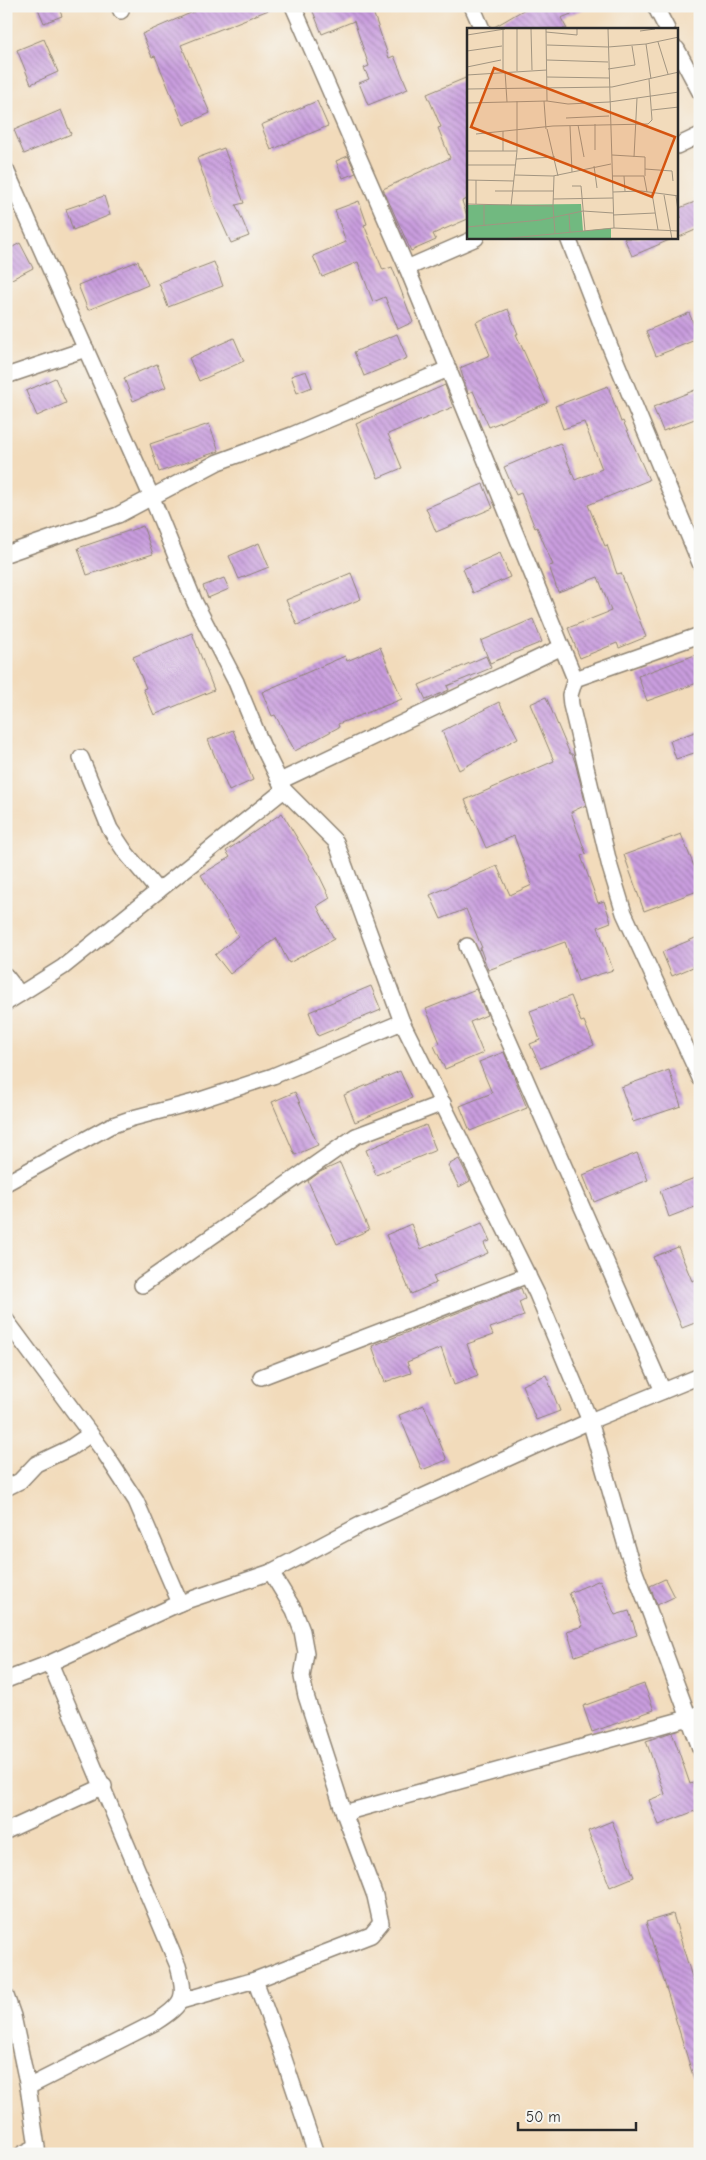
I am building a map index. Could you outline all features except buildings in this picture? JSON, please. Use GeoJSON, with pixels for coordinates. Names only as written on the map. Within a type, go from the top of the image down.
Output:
{"type":"FeatureCollection","features":[{"type":"Feature","properties":{"kind":"street"},"geometry":{"type":"LineString","coordinates":[[293,6],[407,268],[575,679],[570,695],[572,712],[610,867],[624,913],[700,1078]]}},
{"type":"Feature","properties":{"kind":"street"},"geometry":{"type":"LineString","coordinates":[[472,6],[482,28]]}},
{"type":"Feature","properties":{"kind":"street"},"geometry":{"type":"LineString","coordinates":[[655,6],[666,28]]}},
{"type":"Feature","properties":{"kind":"street"},"geometry":{"type":"LineString","coordinates":[[678,51],[700,92]]}},
{"type":"Feature","properties":{"kind":"street"},"geometry":{"type":"LineString","coordinates":[[678,146],[700,135]]}},
{"type":"Feature","properties":{"kind":"street"},"geometry":{"type":"LineString","coordinates":[[6,170],[152,498],[195,603],[236,682],[262,745],[282,785],[336,842],[402,1022],[528,1275],[590,1421],[628,1554],[694,1716],[700,1748]]}},
{"type":"Feature","properties":{"kind":"street"},"geometry":{"type":"LineString","coordinates":[[407,268],[474,239]]}},
{"type":"Feature","properties":{"kind":"street"},"geometry":{"type":"LineString","coordinates":[[568,239],[611,349],[700,563]]}},
{"type":"Feature","properties":{"kind":"street"},"geometry":{"type":"LineString","coordinates":[[6,376],[86,349]]}},
{"type":"Feature","properties":{"kind":"street"},"geometry":{"type":"LineString","coordinates":[[6,554],[118,515],[218,462],[292,435],[448,369]]}},
{"type":"Feature","properties":{"kind":"street"},"geometry":{"type":"LineString","coordinates":[[575,679],[700,635]]}},
{"type":"Feature","properties":{"kind":"street"},"geometry":{"type":"LineString","coordinates":[[6,1003],[64,967],[158,891],[282,785],[562,647]]}},
{"type":"Feature","properties":{"kind":"street"},"geometry":{"type":"LineString","coordinates":[[81,758],[110,829],[126,853],[158,891]]}},
{"type":"Feature","properties":{"kind":"street"},"geometry":{"type":"LineString","coordinates":[[467,946],[663,1391]]}},
{"type":"Feature","properties":{"kind":"street"},"geometry":{"type":"LineString","coordinates":[[6,976],[20,994]]}},
{"type":"Feature","properties":{"kind":"street"},"geometry":{"type":"LineString","coordinates":[[6,1183],[110,1126],[194,1102],[273,1076],[402,1022]]}},
{"type":"Feature","properties":{"kind":"street"},"geometry":{"type":"LineString","coordinates":[[142,1285],[356,1136],[443,1103]]}},
{"type":"Feature","properties":{"kind":"street"},"geometry":{"type":"LineString","coordinates":[[261,1377],[528,1275]]}},
{"type":"Feature","properties":{"kind":"street"},"geometry":{"type":"LineString","coordinates":[[6,1320],[89,1435],[104,1452],[136,1501],[180,1603]]}},
{"type":"Feature","properties":{"kind":"street"},"geometry":{"type":"LineString","coordinates":[[6,1680],[180,1603],[271,1572],[360,1525],[590,1421],[700,1376]]}},
{"type":"Feature","properties":{"kind":"street"},"geometry":{"type":"LineString","coordinates":[[6,1488],[20,1480],[36,1464],[70,1448],[89,1435]]}},
{"type":"Feature","properties":{"kind":"street"},"geometry":{"type":"LineString","coordinates":[[181,2001],[255,1980],[371,1935],[381,1923],[375,1896],[344,1813],[306,1696],[302,1677],[306,1653],[302,1631],[294,1610],[271,1572]]}},
{"type":"Feature","properties":{"kind":"street"},"geometry":{"type":"LineString","coordinates":[[28,2087],[156,2022],[175,2010],[181,2001],[184,1986],[178,1966],[104,1786],[50,1662]]}},
{"type":"Feature","properties":{"kind":"street"},"geometry":{"type":"LineString","coordinates":[[344,1813],[694,1716]]}},
{"type":"Feature","properties":{"kind":"street"},"geometry":{"type":"LineString","coordinates":[[6,1831],[104,1786]]}},
{"type":"Feature","properties":{"kind":"street"},"geometry":{"type":"LineString","coordinates":[[255,1980],[316,2154]]}},
{"type":"Feature","properties":{"kind":"street"},"geometry":{"type":"LineString","coordinates":[[6,1996],[13,2016],[28,2087],[37,2150],[22,2154]]}}]}
